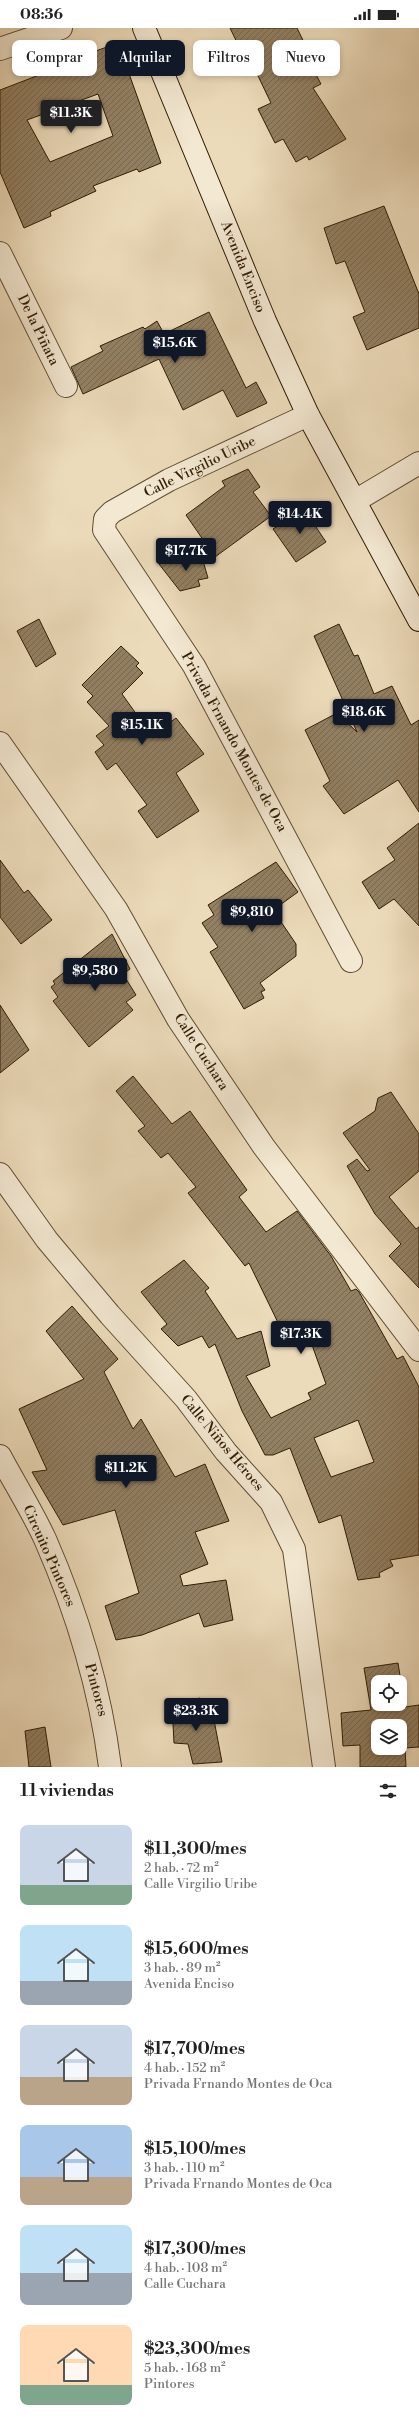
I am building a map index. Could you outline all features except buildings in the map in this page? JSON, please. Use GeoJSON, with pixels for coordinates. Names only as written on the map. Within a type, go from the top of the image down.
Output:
{"type":"FeatureCollection","features":[{"type":"Feature","properties":{"kind":"street"},"geometry":{"type":"LineString","coordinates":[[0,49],[62,28]]}},
{"type":"Feature","properties":{"kind":"street","name":"Avenida Enciso"},"geometry":{"type":"LineString","coordinates":[[144,28],[265,321],[308,415],[419,620]]}},
{"type":"Feature","properties":{"kind":"street","name":"De la Piñata"},"geometry":{"type":"LineString","coordinates":[[0,253],[66,386]]}},
{"type":"Feature","properties":{"kind":"street","name":"Calle Virgilio Uribe"},"geometry":{"type":"LineString","coordinates":[[104,530],[105,519],[112,512],[169,480],[308,415]]}},
{"type":"Feature","properties":{"kind":"street"},"geometry":{"type":"LineString","coordinates":[[355,501],[419,463]]}},
{"type":"Feature","properties":{"kind":"street","name":"Privada Frnando Montes de Oca"},"geometry":{"type":"LineString","coordinates":[[104,530],[194,666],[351,961]]}},
{"type":"Feature","properties":{"kind":"street","name":"Calle Cuchara"},"geometry":{"type":"LineString","coordinates":[[0,743],[116,909],[178,1019],[264,1147],[419,1350]]}},
{"type":"Feature","properties":{"kind":"street","name":"Calle Niños Héroes"},"geometry":{"type":"LineString","coordinates":[[0,1174],[47,1240],[110,1315],[186,1399],[226,1452],[271,1502],[294,1549],[324,1767]]}},
{"type":"Feature","properties":{"kind":"street","name":"Circuito Pintores"},"geometry":{"type":"LineString","coordinates":[[0,1456],[44,1538],[75,1615]]}},
{"type":"Feature","properties":{"kind":"street","name":"Pintores"},"geometry":{"type":"LineString","coordinates":[[75,1615],[104,1720],[110,1767]]}}]}
